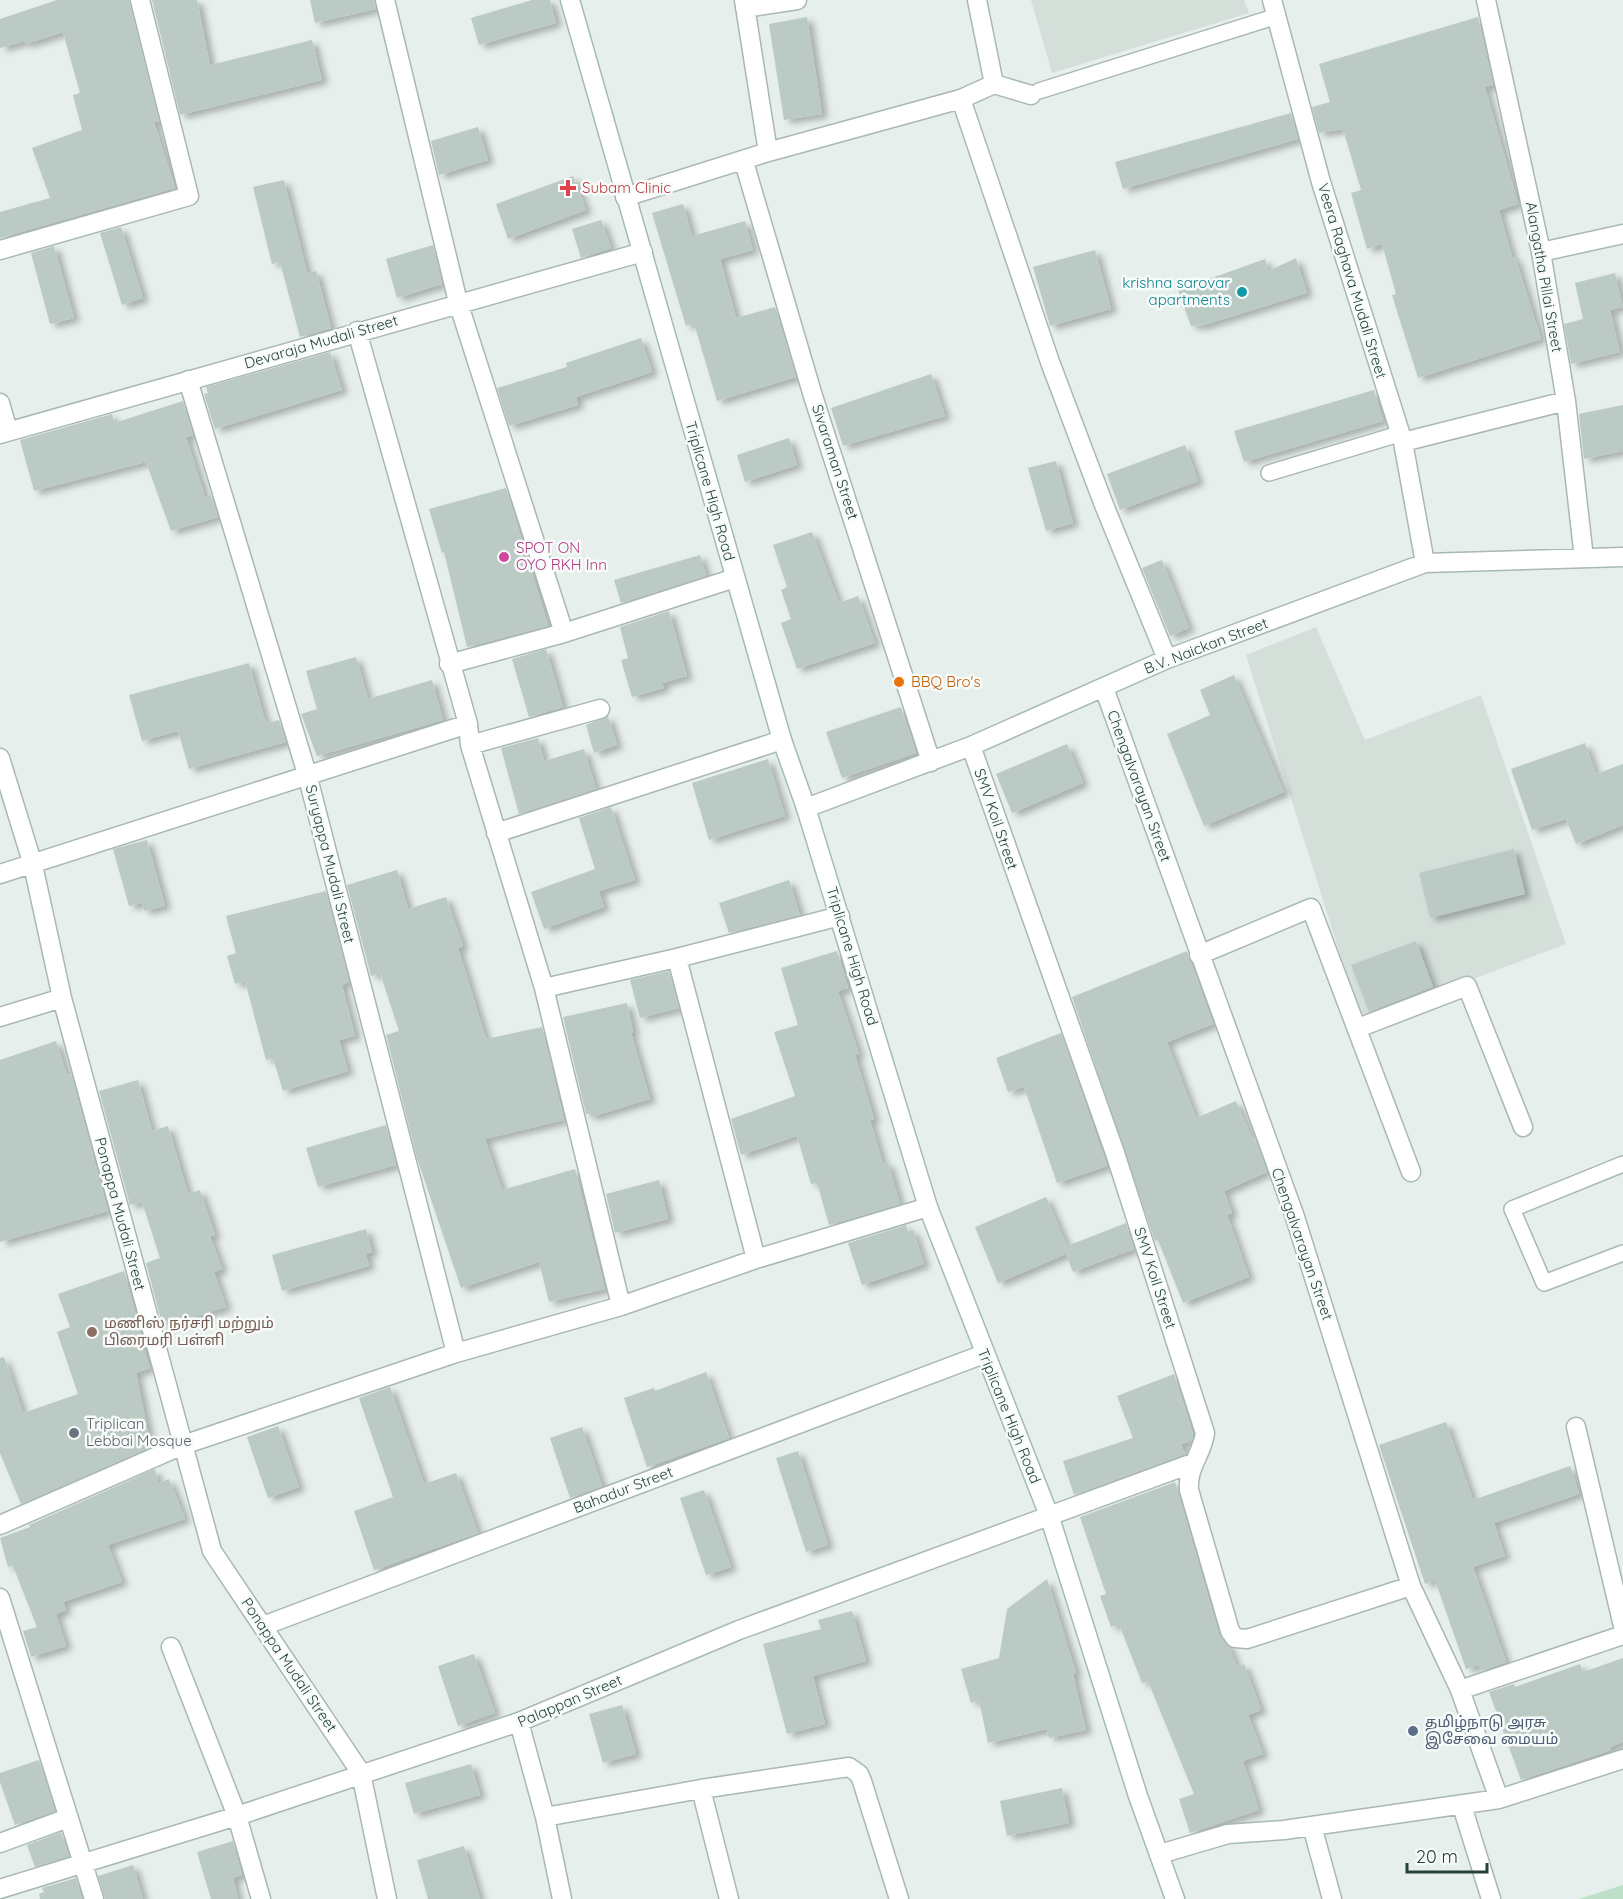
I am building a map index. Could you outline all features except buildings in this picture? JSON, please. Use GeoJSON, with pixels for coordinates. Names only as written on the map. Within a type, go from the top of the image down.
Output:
{"type":"FeatureCollection","features":[{"type":"Feature","properties":{"kind":"street"},"geometry":{"type":"LineString","coordinates":[[0,250],[189,196],[140,0]]}},
{"type":"Feature","properties":{"kind":"street"},"geometry":{"type":"LineString","coordinates":[[385,0],[458,302],[564,633]]}},
{"type":"Feature","properties":{"kind":"street","name":"Triplicane High Road"},"geometry":{"type":"LineString","coordinates":[[570,0],[782,740],[840,916],[928,1206],[1050,1518],[1138,1796],[1175,1899]]}},
{"type":"Feature","properties":{"kind":"street"},"geometry":{"type":"LineString","coordinates":[[768,152],[745,4],[797,0]]}},
{"type":"Feature","properties":{"kind":"street"},"geometry":{"type":"LineString","coordinates":[[977,0],[994,84]]}},
{"type":"Feature","properties":{"kind":"street","name":"Alangatha Pillai Street"},"geometry":{"type":"LineString","coordinates":[[1486,0],[1541,252],[1566,401],[1584,558]]}},
{"type":"Feature","properties":{"kind":"street","name":"Veera Raghava Mudali Street"},"geometry":{"type":"LineString","coordinates":[[1275,8],[1321,182],[1401,438],[1425,563]]}},
{"type":"Feature","properties":{"kind":"street"},"geometry":{"type":"LineString","coordinates":[[625,197],[744,162],[768,152],[961,99],[994,84],[1035,93]]}},
{"type":"Feature","properties":{"kind":"street"},"geometry":{"type":"LineString","coordinates":[[961,99],[1050,362],[1104,505],[1167,659]]}},
{"type":"Feature","properties":{"kind":"street","name":"Sivaraman Street"},"geometry":{"type":"LineString","coordinates":[[744,162],[813,396],[931,762]]}},
{"type":"Feature","properties":{"kind":"street"},"geometry":{"type":"LineString","coordinates":[[1541,252],[1623,234]]}},
{"type":"Feature","properties":{"kind":"street","name":"Devaraja Mudali Street"},"geometry":{"type":"LineString","coordinates":[[4,433],[458,302],[643,252]]}},
{"type":"Feature","properties":{"kind":"street"},"geometry":{"type":"LineString","coordinates":[[357,331],[468,724],[470,745],[544,988],[621,1306]]}},
{"type":"Feature","properties":{"kind":"street","name":"Suryappa Mudali Street"},"geometry":{"type":"LineString","coordinates":[[188,380],[307,774],[456,1353]]}},
{"type":"Feature","properties":{"kind":"street"},"geometry":{"type":"LineString","coordinates":[[1401,438],[1566,401]]}},
{"type":"Feature","properties":{"kind":"street"},"geometry":{"type":"LineString","coordinates":[[0,403],[4,433]]}},
{"type":"Feature","properties":{"kind":"street","name":"B.V. Naickan Street"},"geometry":{"type":"LineString","coordinates":[[806,808],[971,746],[1167,659],[1425,563],[1623,556]]}},
{"type":"Feature","properties":{"kind":"street"},"geometry":{"type":"LineString","coordinates":[[450,664],[564,633],[735,578]]}},
{"type":"Feature","properties":{"kind":"street","name":"Chengalvarayan Street"},"geometry":{"type":"LineString","coordinates":[[1104,688],[1294,1214],[1411,1586],[1460,1690],[1498,1799]]}},
{"type":"Feature","properties":{"kind":"street"},"geometry":{"type":"LineString","coordinates":[[470,745],[600,710]]}},
{"type":"Feature","properties":{"kind":"street"},"geometry":{"type":"LineString","coordinates":[[0,874],[468,724]]}},
{"type":"Feature","properties":{"kind":"street"},"geometry":{"type":"LineString","coordinates":[[496,833],[782,740]]}},
{"type":"Feature","properties":{"kind":"street","name":"SMV Koil Street"},"geometry":{"type":"LineString","coordinates":[[971,746],[1115,1153],[1205,1433],[1202,1451],[1193,1463],[1188,1477],[1189,1490],[1226,1620],[1235,1638],[1247,1639],[1411,1586]]}},
{"type":"Feature","properties":{"kind":"street","name":"Ponappa Mudali Street"},"geometry":{"type":"LineString","coordinates":[[0,758],[33,865],[62,998],[212,1551],[361,1773]]}},
{"type":"Feature","properties":{"kind":"street"},"geometry":{"type":"LineString","coordinates":[[1199,955],[1311,908],[1411,1172]]}},
{"type":"Feature","properties":{"kind":"street"},"geometry":{"type":"LineString","coordinates":[[544,988],[677,958],[840,916]]}},
{"type":"Feature","properties":{"kind":"street"},"geometry":{"type":"LineString","coordinates":[[677,958],[756,1259]]}},
{"type":"Feature","properties":{"kind":"street"},"geometry":{"type":"LineString","coordinates":[[1358,1028],[1467,986],[1523,1127]]}},
{"type":"Feature","properties":{"kind":"street"},"geometry":{"type":"LineString","coordinates":[[0,1017],[62,998]]}},
{"type":"Feature","properties":{"kind":"street"},"geometry":{"type":"LineString","coordinates":[[0,1525],[183,1445],[456,1353],[621,1306],[756,1259],[928,1206]]}},
{"type":"Feature","properties":{"kind":"street","name":"Bahadur Street"},"geometry":{"type":"LineString","coordinates":[[262,1626],[984,1354]]}},
{"type":"Feature","properties":{"kind":"street"},"geometry":{"type":"LineString","coordinates":[[1576,1427],[1623,1626]]}},
{"type":"Feature","properties":{"kind":"street","name":"Palappan Street"},"geometry":{"type":"LineString","coordinates":[[0,1889],[237,1816],[519,1722],[739,1630],[1050,1518],[1193,1463]]}},
{"type":"Feature","properties":{"kind":"street"},"geometry":{"type":"LineString","coordinates":[[0,1598],[94,1899]]}},
{"type":"Feature","properties":{"kind":"street"},"geometry":{"type":"LineString","coordinates":[[1460,1690],[1623,1635]]}},
{"type":"Feature","properties":{"kind":"street"},"geometry":{"type":"LineString","coordinates":[[171,1647],[237,1816],[261,1899]]}},
{"type":"Feature","properties":{"kind":"street"},"geometry":{"type":"LineString","coordinates":[[519,1722],[545,1817],[562,1899]]}},
{"type":"Feature","properties":{"kind":"street"},"geometry":{"type":"LineString","coordinates":[[1160,1854],[1228,1834],[1312,1826],[1498,1799],[1623,1759]]}},
{"type":"Feature","properties":{"kind":"street"},"geometry":{"type":"LineString","coordinates":[[545,1817],[701,1789],[844,1767],[854,1768],[862,1781],[899,1899]]}},
{"type":"Feature","properties":{"kind":"street"},"geometry":{"type":"LineString","coordinates":[[361,1773],[387,1899]]}},
{"type":"Feature","properties":{"kind":"street"},"geometry":{"type":"LineString","coordinates":[[701,1789],[729,1899]]}},
{"type":"Feature","properties":{"kind":"street"},"geometry":{"type":"LineString","coordinates":[[1462,1806],[1491,1899]]}},
{"type":"Feature","properties":{"kind":"street"},"geometry":{"type":"LineString","coordinates":[[0,1843],[68,1818]]}},
{"type":"Feature","properties":{"kind":"street"},"geometry":{"type":"LineString","coordinates":[[1312,1826],[1332,1899]]}},
{"type":"Feature","properties":{"kind":"lane"},"geometry":{"type":"LineString","coordinates":[[1035,93],[1275,8]]}},
{"type":"Feature","properties":{"kind":"lane"},"geometry":{"type":"LineString","coordinates":[[1269,473],[1401,438]]}},
{"type":"Feature","properties":{"kind":"lane"},"geometry":{"type":"LineString","coordinates":[[1623,1164],[1512,1209],[1544,1283],[1623,1253]]}},
{"type":"Feature","properties":{"kind":"shaded area"},"geometry":{"type":"Polygon","coordinates":[[[1031,0],[1244,0],[1249,13],[1052,73],[1031,0]]]}},
{"type":"Feature","properties":{"kind":"shaded area"},"geometry":{"type":"Polygon","coordinates":[[[1316,627],[1365,740],[1481,695],[1566,944],[1361,1021],[1246,655],[1316,627]]]}},
{"type":"Feature","properties":{"kind":"green space"},"geometry":{"type":"Polygon","coordinates":[[[1623,1885],[1623,1899],[1579,1899],[1623,1885]]]}},
{"type":"Feature","properties":{"kind":"place","name":"Subam Clinic"},"geometry":{"type":"Point","coordinates":[568,188]}},
{"type":"Feature","properties":{"kind":"place","name":"krishna sarovar apartments"},"geometry":{"type":"Point","coordinates":[1242,292]}},
{"type":"Feature","properties":{"kind":"place","name":"SPOT ON OYO RKH Inn"},"geometry":{"type":"Point","coordinates":[504,557]}},
{"type":"Feature","properties":{"kind":"place","name":"BBQ Bro's"},"geometry":{"type":"Point","coordinates":[899,682]}},
{"type":"Feature","properties":{"kind":"place","name":"மணிஸ் நர்சரி மற்றும் பிரைமரி பள்ளி"},"geometry":{"type":"Point","coordinates":[92,1332]}},
{"type":"Feature","properties":{"kind":"place","name":"Triplican Lebbai Mosque"},"geometry":{"type":"Point","coordinates":[74,1433]}},
{"type":"Feature","properties":{"kind":"place","name":"தமிழ்நாடு அரசு இசேவை மையம்"},"geometry":{"type":"Point","coordinates":[1413,1731]}}]}
